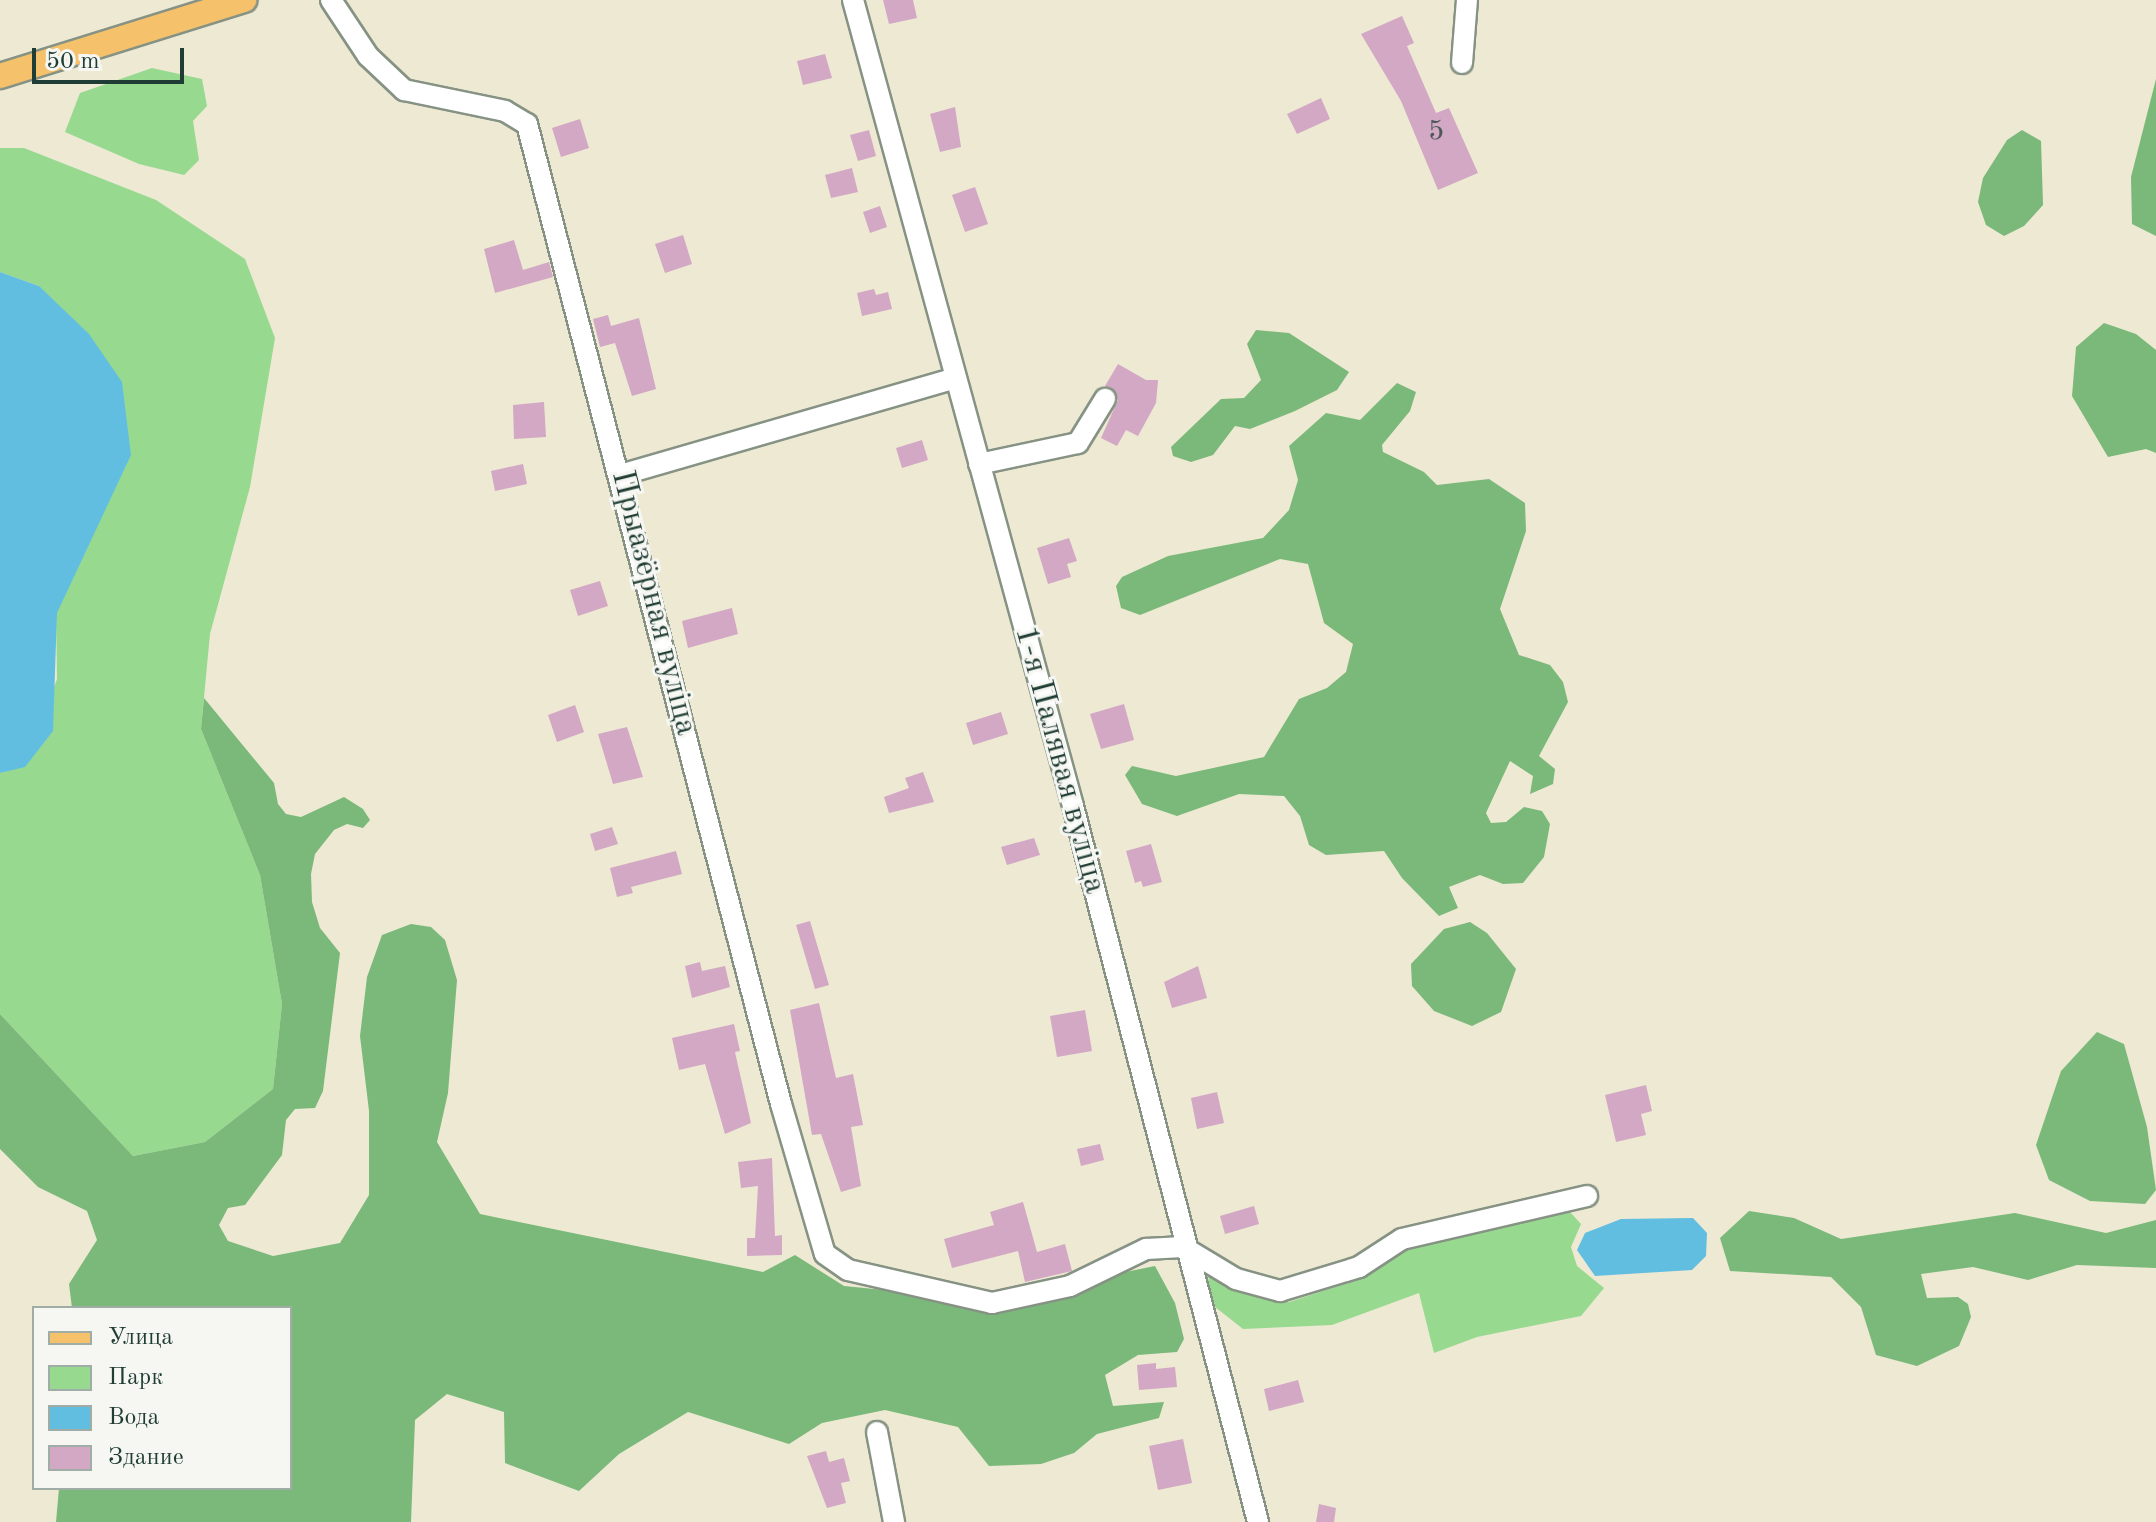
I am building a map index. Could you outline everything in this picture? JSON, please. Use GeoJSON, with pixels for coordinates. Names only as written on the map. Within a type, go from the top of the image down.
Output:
{"type":"FeatureCollection","features":[{"type":"Feature","properties":{"kind":"main road"},"geometry":{"type":"LineString","coordinates":[[0,76],[244,0]]}},
{"type":"Feature","properties":{"kind":"street","name":"Прыазёрная вуліца"},"geometry":{"type":"LineString","coordinates":[[331,0],[368,56],[404,90],[505,111],[527,124],[781,1104],[825,1254],[848,1270],[992,1303],[1070,1286],[1146,1249],[1183,1247]]}},
{"type":"Feature","properties":{"kind":"street","name":"1-я Палявая вуліца"},"geometry":{"type":"LineString","coordinates":[[853,0],[1073,806],[1183,1247],[1258,1522]]}},
{"type":"Feature","properties":{"kind":"street"},"geometry":{"type":"LineString","coordinates":[[1462,63],[1467,0]]}},
{"type":"Feature","properties":{"kind":"street"},"geometry":{"type":"LineString","coordinates":[[620,475],[955,378]]}},
{"type":"Feature","properties":{"kind":"street"},"geometry":{"type":"LineString","coordinates":[[979,464],[1078,443],[1105,399]]}},
{"type":"Feature","properties":{"kind":"street"},"geometry":{"type":"LineString","coordinates":[[1183,1247],[1236,1279],[1280,1291],[1359,1267],[1402,1239],[1587,1196]]}},
{"type":"Feature","properties":{"kind":"street"},"geometry":{"type":"LineString","coordinates":[[877,1432],[894,1522]]}},
{"type":"Feature","properties":{"kind":"green space"},"geometry":{"type":"Polygon","coordinates":[[[152,68],[202,79],[207,106],[193,121],[199,160],[184,175],[139,164],[65,132],[80,93],[152,68]]]}},
{"type":"Feature","properties":{"kind":"green space"},"geometry":{"type":"Polygon","coordinates":[[[2156,79],[2156,236],[2132,224],[2131,177],[2156,79]]]}},
{"type":"Feature","properties":{"kind":"green space"},"geometry":{"type":"Polygon","coordinates":[[[2022,130],[2041,141],[2043,205],[2024,226],[2004,236],[1986,225],[1978,202],[1983,178],[2007,140],[2022,130]]]}},
{"type":"Feature","properties":{"kind":"green space"},"geometry":{"type":"Polygon","coordinates":[[[0,148],[24,148],[156,200],[245,259],[275,338],[250,487],[210,634],[201,729],[260,875],[282,1004],[273,1089],[205,1142],[133,1156],[0,1014],[0,773],[25,766],[57,679],[56,613],[80,559],[39,286],[0,272],[0,148]]]}},
{"type":"Feature","properties":{"kind":"green space"},"geometry":{"type":"Polygon","coordinates":[[[2104,323],[2136,334],[2156,350],[2156,453],[2146,449],[2108,457],[2072,396],[2076,347],[2104,323]]]}},
{"type":"Feature","properties":{"kind":"green space"},"geometry":{"type":"Polygon","coordinates":[[[1256,330],[1289,333],[1349,372],[1337,390],[1295,411],[1250,429],[1235,426],[1213,455],[1191,462],[1173,456],[1171,447],[1221,399],[1244,398],[1261,380],[1247,344],[1256,330]]]}},
{"type":"Feature","properties":{"kind":"green space"},"geometry":{"type":"Polygon","coordinates":[[[1397,383],[1416,392],[1410,411],[1382,445],[1383,452],[1424,472],[1437,485],[1489,479],[1525,503],[1526,531],[1500,609],[1519,655],[1550,665],[1563,682],[1568,702],[1539,756],[1555,769],[1553,784],[1530,794],[1533,776],[1510,761],[1486,813],[1491,823],[1506,822],[1524,807],[1542,811],[1550,824],[1544,857],[1523,883],[1503,884],[1480,875],[1449,887],[1458,908],[1439,916],[1402,878],[1384,851],[1326,855],[1309,845],[1300,816],[1284,796],[1239,794],[1177,816],[1142,804],[1125,775],[1132,766],[1176,776],[1264,757],[1299,699],[1327,688],[1346,672],[1353,644],[1324,623],[1308,564],[1280,559],[1140,615],[1121,608],[1116,586],[1122,577],[1168,556],[1263,538],[1289,510],[1298,480],[1289,446],[1326,413],[1360,420],[1397,383]]]}},
{"type":"Feature","properties":{"kind":"green space"},"geometry":{"type":"Polygon","coordinates":[[[204,698],[274,783],[278,804],[286,814],[301,817],[344,797],[363,809],[370,820],[363,828],[347,824],[334,830],[315,854],[311,874],[312,902],[320,928],[340,953],[323,1091],[315,1108],[295,1109],[286,1120],[282,1155],[245,1205],[228,1208],[219,1225],[228,1241],[273,1256],[340,1243],[369,1195],[369,1111],[360,1036],[367,977],[382,935],[411,924],[431,927],[445,940],[457,980],[448,1093],[437,1142],[480,1214],[763,1272],[795,1255],[844,1286],[987,1300],[1155,1266],[1175,1303],[1184,1339],[1177,1352],[1138,1355],[1105,1375],[1113,1406],[1164,1402],[1159,1418],[1097,1434],[1074,1453],[1041,1464],[989,1466],[958,1427],[885,1410],[822,1423],[789,1444],[688,1412],[619,1454],[579,1491],[505,1463],[504,1412],[447,1394],[415,1420],[411,1522],[56,1522],[59,1490],[292,1490],[292,1306],[72,1306],[69,1284],[97,1240],[87,1211],[38,1187],[0,1149],[0,1014],[133,1156],[205,1142],[273,1089],[282,1004],[260,875],[201,729],[204,698]]]}},
{"type":"Feature","properties":{"kind":"green space"},"geometry":{"type":"Polygon","coordinates":[[[1470,922],[1487,933],[1516,969],[1501,1012],[1472,1026],[1434,1011],[1412,986],[1411,964],[1444,929],[1470,922]]]}},
{"type":"Feature","properties":{"kind":"green space"},"geometry":{"type":"Polygon","coordinates":[[[2097,1032],[2124,1044],[2147,1127],[2156,1190],[2145,1204],[2090,1201],[2049,1180],[2036,1145],[2061,1071],[2097,1032]]]}},
{"type":"Feature","properties":{"kind":"green space"},"geometry":{"type":"Polygon","coordinates":[[[1569,1211],[1581,1224],[1571,1247],[1577,1266],[1604,1288],[1581,1316],[1477,1337],[1434,1353],[1419,1293],[1332,1325],[1243,1329],[1205,1299],[1210,1270],[1229,1283],[1289,1302],[1357,1280],[1411,1246],[1569,1211]]]}},
{"type":"Feature","properties":{"kind":"green space"},"geometry":{"type":"Polygon","coordinates":[[[1749,1211],[1794,1218],[1841,1239],[2015,1213],[2106,1233],[2156,1220],[2156,1268],[2077,1265],[2028,1280],[1973,1267],[1921,1274],[1927,1298],[1958,1297],[1968,1304],[1971,1317],[1959,1346],[1917,1366],[1876,1355],[1861,1307],[1831,1277],[1730,1271],[1720,1238],[1749,1211]]]}},
{"type":"Feature","properties":{"kind":"water"},"geometry":{"type":"Polygon","coordinates":[[[0,272],[39,286],[89,334],[122,382],[131,455],[57,613],[53,731],[25,767],[0,773],[0,272]]]}},
{"type":"Feature","properties":{"kind":"water"},"geometry":{"type":"Polygon","coordinates":[[[1693,1218],[1707,1233],[1706,1256],[1692,1270],[1595,1276],[1577,1250],[1585,1233],[1621,1219],[1693,1218]]]}},
{"type":"Feature","properties":{"kind":"building"},"geometry":{"type":"Polygon","coordinates":[[[883,0],[913,0],[917,18],[889,24],[883,0]]]}},
{"type":"Feature","properties":{"kind":"building"},"geometry":{"type":"Polygon","coordinates":[[[1402,16],[1414,43],[1407,46],[1436,113],[1449,108],[1478,173],[1438,190],[1401,101],[1361,34],[1402,16]]]}},
{"type":"Feature","properties":{"kind":"building"},"geometry":{"type":"Polygon","coordinates":[[[825,54],[832,78],[803,85],[797,61],[825,54]]]}},
{"type":"Feature","properties":{"kind":"building"},"geometry":{"type":"Polygon","coordinates":[[[1321,98],[1330,119],[1297,134],[1287,114],[1321,98]]]}},
{"type":"Feature","properties":{"kind":"building"},"geometry":{"type":"Polygon","coordinates":[[[955,107],[961,147],[940,152],[930,114],[955,107]]]}},
{"type":"Feature","properties":{"kind":"building"},"geometry":{"type":"Polygon","coordinates":[[[580,119],[589,148],[561,157],[552,128],[580,119]]]}},
{"type":"Feature","properties":{"kind":"building"},"geometry":{"type":"Polygon","coordinates":[[[869,130],[876,156],[858,161],[850,135],[869,130]]]}},
{"type":"Feature","properties":{"kind":"building"},"geometry":{"type":"Polygon","coordinates":[[[852,168],[858,192],[831,198],[825,175],[852,168]]]}},
{"type":"Feature","properties":{"kind":"building"},"geometry":{"type":"Polygon","coordinates":[[[975,187],[988,224],[965,232],[952,195],[975,187]]]}},
{"type":"Feature","properties":{"kind":"building"},"geometry":{"type":"Polygon","coordinates":[[[880,206],[887,227],[870,233],[863,212],[880,206]]]}},
{"type":"Feature","properties":{"kind":"building"},"geometry":{"type":"Polygon","coordinates":[[[683,235],[692,264],[665,273],[655,244],[683,235]]]}},
{"type":"Feature","properties":{"kind":"building"},"geometry":{"type":"Polygon","coordinates":[[[514,240],[523,270],[549,262],[553,277],[495,293],[484,249],[514,240]]]}},
{"type":"Feature","properties":{"kind":"building"},"geometry":{"type":"Polygon","coordinates":[[[874,289],[876,295],[888,292],[892,309],[862,316],[857,293],[874,289]]]}},
{"type":"Feature","properties":{"kind":"building"},"geometry":{"type":"Polygon","coordinates":[[[608,315],[611,326],[639,318],[656,389],[632,396],[615,343],[600,347],[593,319],[608,315]]]}},
{"type":"Feature","properties":{"kind":"building"},"geometry":{"type":"Polygon","coordinates":[[[1118,364],[1146,380],[1158,380],[1156,403],[1138,436],[1126,430],[1117,446],[1101,438],[1118,400],[1105,386],[1118,364]]]}},
{"type":"Feature","properties":{"kind":"building"},"geometry":{"type":"Polygon","coordinates":[[[544,402],[546,437],[514,439],[513,405],[544,402]]]}},
{"type":"Feature","properties":{"kind":"building"},"geometry":{"type":"Polygon","coordinates":[[[922,440],[928,460],[902,468],[896,448],[922,440]]]}},
{"type":"Feature","properties":{"kind":"building"},"geometry":{"type":"Polygon","coordinates":[[[523,464],[527,484],[495,491],[491,471],[523,464]]]}},
{"type":"Feature","properties":{"kind":"building"},"geometry":{"type":"Polygon","coordinates":[[[1069,538],[1077,561],[1067,564],[1071,577],[1048,584],[1037,548],[1069,538]]]}},
{"type":"Feature","properties":{"kind":"building"},"geometry":{"type":"Polygon","coordinates":[[[600,581],[608,606],[578,616],[570,590],[600,581]]]}},
{"type":"Feature","properties":{"kind":"building"},"geometry":{"type":"Polygon","coordinates":[[[732,608],[738,634],[688,648],[682,621],[732,608]]]}},
{"type":"Feature","properties":{"kind":"building"},"geometry":{"type":"Polygon","coordinates":[[[1124,704],[1134,740],[1101,749],[1090,714],[1124,704]]]}},
{"type":"Feature","properties":{"kind":"building"},"geometry":{"type":"Polygon","coordinates":[[[575,705],[584,732],[557,742],[548,715],[575,705]]]}},
{"type":"Feature","properties":{"kind":"building"},"geometry":{"type":"Polygon","coordinates":[[[1001,712],[1008,734],[973,745],[966,723],[1001,712]]]}},
{"type":"Feature","properties":{"kind":"building"},"geometry":{"type":"Polygon","coordinates":[[[627,727],[643,777],[613,784],[598,734],[627,727]]]}},
{"type":"Feature","properties":{"kind":"building"},"geometry":{"type":"Polygon","coordinates":[[[923,772],[934,802],[889,813],[884,797],[909,788],[905,778],[923,772]]]}},
{"type":"Feature","properties":{"kind":"building"},"geometry":{"type":"Polygon","coordinates":[[[612,827],[618,844],[595,851],[590,834],[612,827]]]}},
{"type":"Feature","properties":{"kind":"building"},"geometry":{"type":"Polygon","coordinates":[[[1034,838],[1040,855],[1007,865],[1001,847],[1034,838]]]}},
{"type":"Feature","properties":{"kind":"building"},"geometry":{"type":"Polygon","coordinates":[[[1151,844],[1162,882],[1143,887],[1141,881],[1135,883],[1126,851],[1151,844]]]}},
{"type":"Feature","properties":{"kind":"building"},"geometry":{"type":"Polygon","coordinates":[[[676,851],[682,874],[631,887],[633,893],[617,897],[610,868],[676,851]]]}},
{"type":"Feature","properties":{"kind":"building"},"geometry":{"type":"Polygon","coordinates":[[[810,921],[829,985],[815,989],[796,925],[810,921]]]}},
{"type":"Feature","properties":{"kind":"building"},"geometry":{"type":"Polygon","coordinates":[[[700,962],[702,971],[725,966],[730,987],[692,998],[685,966],[700,962]]]}},
{"type":"Feature","properties":{"kind":"building"},"geometry":{"type":"Polygon","coordinates":[[[1198,966],[1207,998],[1172,1008],[1164,982],[1198,966]]]}},
{"type":"Feature","properties":{"kind":"building"},"geometry":{"type":"Polygon","coordinates":[[[819,1003],[836,1078],[853,1074],[863,1125],[851,1127],[861,1186],[841,1192],[821,1134],[812,1135],[790,1010],[819,1003]]]}},
{"type":"Feature","properties":{"kind":"building"},"geometry":{"type":"Polygon","coordinates":[[[1085,1010],[1092,1051],[1057,1057],[1050,1016],[1085,1010]]]}},
{"type":"Feature","properties":{"kind":"building"},"geometry":{"type":"Polygon","coordinates":[[[734,1024],[740,1051],[735,1052],[751,1123],[725,1134],[705,1064],[679,1070],[672,1038],[734,1024]]]}},
{"type":"Feature","properties":{"kind":"building"},"geometry":{"type":"Polygon","coordinates":[[[1646,1085],[1652,1111],[1641,1114],[1646,1135],[1616,1142],[1605,1095],[1646,1085]]]}},
{"type":"Feature","properties":{"kind":"building"},"geometry":{"type":"Polygon","coordinates":[[[1217,1092],[1224,1123],[1197,1129],[1191,1098],[1217,1092]]]}},
{"type":"Feature","properties":{"kind":"building"},"geometry":{"type":"Polygon","coordinates":[[[1100,1144],[1104,1160],[1081,1166],[1077,1149],[1100,1144]]]}},
{"type":"Feature","properties":{"kind":"building"},"geometry":{"type":"Polygon","coordinates":[[[772,1158],[775,1236],[782,1235],[782,1255],[747,1256],[747,1238],[755,1238],[758,1186],[741,1188],[738,1162],[772,1158]]]}},
{"type":"Feature","properties":{"kind":"building"},"geometry":{"type":"Polygon","coordinates":[[[1023,1202],[1037,1252],[1065,1244],[1072,1271],[1025,1282],[1018,1251],[952,1268],[944,1239],[994,1225],[990,1212],[1023,1202]]]}},
{"type":"Feature","properties":{"kind":"building"},"geometry":{"type":"Polygon","coordinates":[[[1254,1206],[1259,1224],[1225,1234],[1220,1216],[1254,1206]]]}},
{"type":"Feature","properties":{"kind":"building"},"geometry":{"type":"Polygon","coordinates":[[[1156,1363],[1156,1369],[1175,1367],[1177,1387],[1139,1390],[1137,1365],[1156,1363]]]}},
{"type":"Feature","properties":{"kind":"building"},"geometry":{"type":"Polygon","coordinates":[[[1298,1380],[1304,1402],[1269,1411],[1264,1389],[1298,1380]]]}},
{"type":"Feature","properties":{"kind":"building"},"geometry":{"type":"Polygon","coordinates":[[[1183,1439],[1192,1483],[1158,1490],[1149,1446],[1183,1439]]]}},
{"type":"Feature","properties":{"kind":"building"},"geometry":{"type":"Polygon","coordinates":[[[826,1451],[829,1462],[844,1458],[850,1481],[841,1483],[846,1503],[827,1508],[807,1456],[826,1451]]]}},
{"type":"Feature","properties":{"kind":"building"},"geometry":{"type":"Polygon","coordinates":[[[1319,1504],[1336,1508],[1334,1522],[1316,1522],[1319,1504]]]}}]}
